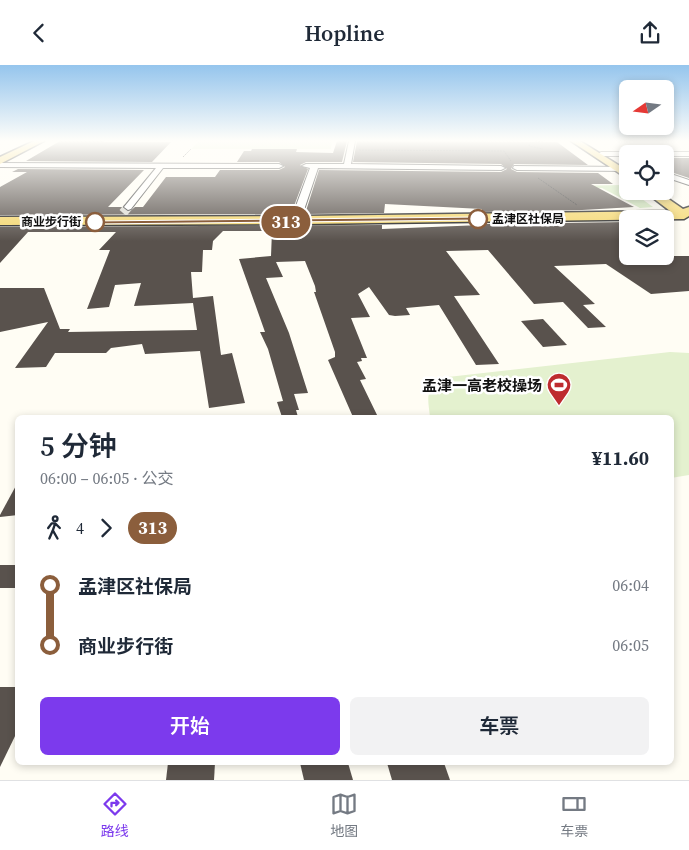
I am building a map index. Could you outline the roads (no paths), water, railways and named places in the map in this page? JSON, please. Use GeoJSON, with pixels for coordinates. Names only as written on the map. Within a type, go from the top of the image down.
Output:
{"type":"FeatureCollection","features":[{"type":"Feature","properties":{"kind":"main road"},"geometry":{"type":"LineString","coordinates":[[664,200],[687,214]]}},
{"type":"Feature","properties":{"kind":"main road"},"geometry":{"type":"LineString","coordinates":[[672,200],[687,214]]}},
{"type":"Feature","properties":{"kind":"main road"},"geometry":{"type":"LineString","coordinates":[[0,221],[122,214],[295,221],[687,214]]}},
{"type":"Feature","properties":{"kind":"main road"},"geometry":{"type":"LineString","coordinates":[[0,221],[295,221],[687,214]]}},
{"type":"Feature","properties":{"kind":"street"},"geometry":{"type":"LineString","coordinates":[[122,214],[154,174]]}},
{"type":"Feature","properties":{"kind":"street"},"geometry":{"type":"LineString","coordinates":[[295,221],[309,174]]}},
{"type":"Feature","properties":{"kind":"street"},"geometry":{"type":"LineString","coordinates":[[674,177],[689,183]]}},
{"type":"Feature","properties":{"kind":"tunnel"},"geometry":{"type":"LineString","coordinates":[[123,213],[128,207]]}},
{"type":"Feature","properties":{"kind":"place","name":"孟津区社保局"},"geometry":{"type":"Point","coordinates":[478,219]}},
{"type":"Feature","properties":{"kind":"place","name":"商业步行街"},"geometry":{"type":"Point","coordinates":[95,222]}},
{"type":"Feature","properties":{"kind":"place","name":"孟津一高老校操场"},"geometry":{"type":"Point","coordinates":[559,406]}}]}
